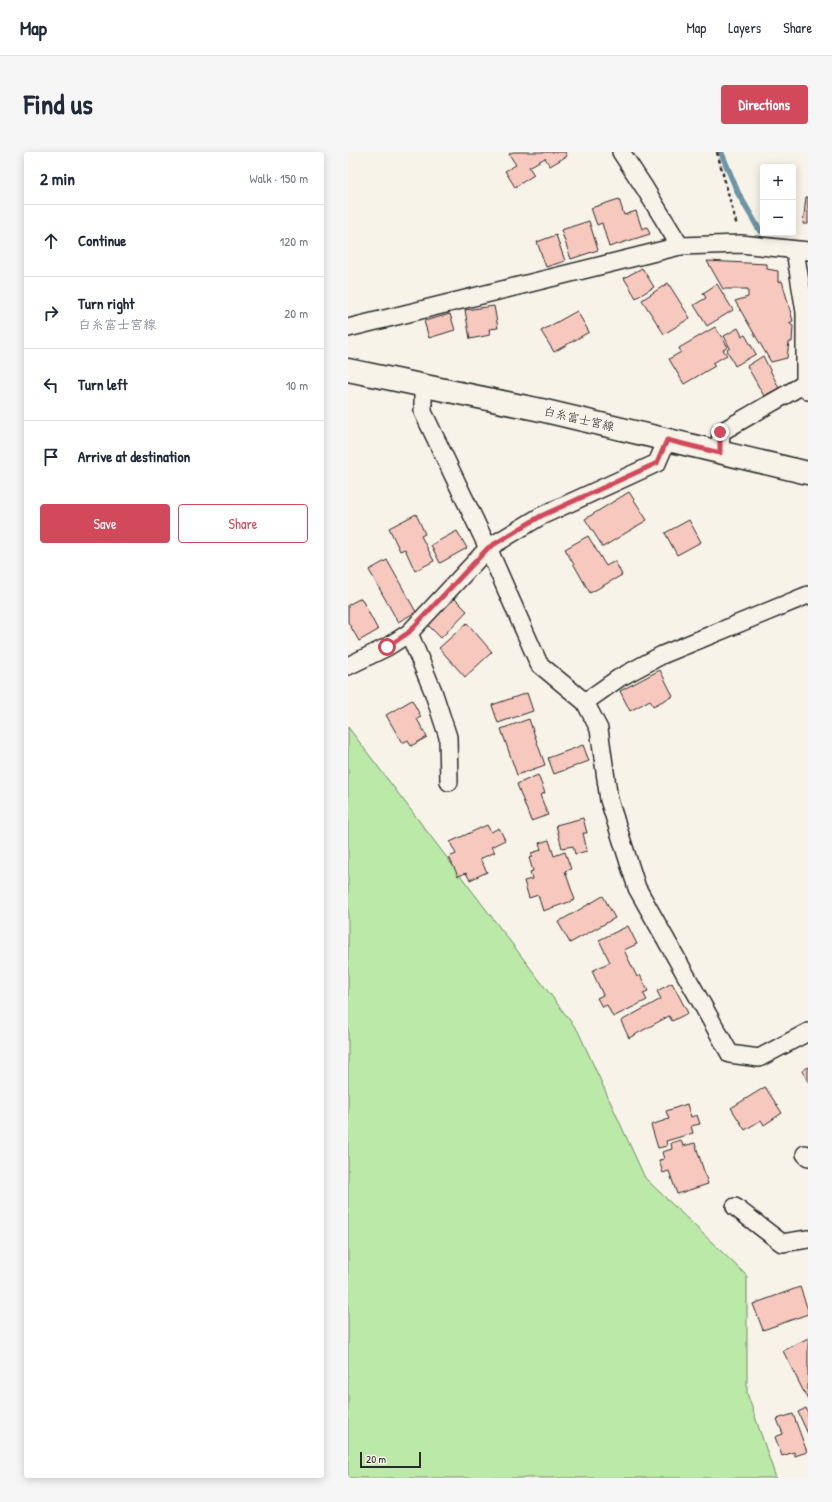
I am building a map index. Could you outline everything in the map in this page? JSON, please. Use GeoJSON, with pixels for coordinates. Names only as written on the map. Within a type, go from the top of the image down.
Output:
{"type":"FeatureCollection","features":[{"type":"Feature","properties":{"kind":"main road","name":"白糸富士宮線"},"geometry":{"type":"LineString","coordinates":[[348,370],[541,410],[808,474]]}},
{"type":"Feature","properties":{"kind":"street"},"geometry":{"type":"LineString","coordinates":[[621,152],[680,246]]}},
{"type":"Feature","properties":{"kind":"street"},"geometry":{"type":"LineString","coordinates":[[348,328],[680,246],[741,244],[802,251],[807,385],[720,432],[720,453]]}},
{"type":"Feature","properties":{"kind":"street"},"geometry":{"type":"LineString","coordinates":[[423,385],[423,412],[488,548],[539,664],[585,702],[599,729],[609,800],[637,888],[730,1054],[759,1058],[808,1032]]}},
{"type":"Feature","properties":{"kind":"street"},"geometry":{"type":"LineString","coordinates":[[348,666],[387,647],[408,633],[488,548],[541,516],[657,463],[667,440]]}},
{"type":"Feature","properties":{"kind":"street"},"geometry":{"type":"LineString","coordinates":[[585,702],[619,678],[662,655],[808,595]]}},
{"type":"Feature","properties":{"kind":"street"},"geometry":{"type":"LineString","coordinates":[[408,633],[433,691],[448,737],[449,782]]}},
{"type":"Feature","properties":{"kind":"street"},"geometry":{"type":"LineString","coordinates":[[735,1207],[782,1243],[808,1239]]}},
{"type":"Feature","properties":{"kind":"path"},"geometry":{"type":"LineString","coordinates":[[717,152],[741,244]]}},
{"type":"Feature","properties":{"kind":"green space"},"geometry":{"type":"Polygon","coordinates":[[[348,727],[578,1031],[645,1178],[747,1276],[747,1393],[776,1478],[348,1478],[348,727]]]}},
{"type":"Feature","properties":{"kind":"building"},"geometry":{"type":"Polygon","coordinates":[[[513,152],[565,152],[567,156],[550,166],[545,158],[529,167],[534,175],[515,187],[505,171],[516,165],[509,154],[513,152]]]}},
{"type":"Feature","properties":{"kind":"building"},"geometry":{"type":"Polygon","coordinates":[[[806,197],[808,197],[808,224],[803,224],[806,197]]]}},
{"type":"Feature","properties":{"kind":"building"},"geometry":{"type":"Polygon","coordinates":[[[619,199],[624,215],[636,211],[642,229],[647,227],[650,234],[609,247],[602,223],[597,225],[591,208],[619,199]]]}},
{"type":"Feature","properties":{"kind":"building"},"geometry":{"type":"Polygon","coordinates":[[[589,221],[598,250],[571,259],[561,230],[589,221]]]}},
{"type":"Feature","properties":{"kind":"building"},"geometry":{"type":"Polygon","coordinates":[[[556,235],[565,261],[546,267],[537,242],[556,235]]]}},
{"type":"Feature","properties":{"kind":"building"},"geometry":{"type":"Polygon","coordinates":[[[707,261],[767,264],[767,269],[778,271],[778,282],[782,281],[793,321],[789,323],[793,326],[792,342],[789,342],[787,358],[771,362],[735,301],[748,297],[748,289],[723,289],[707,261]]]}},
{"type":"Feature","properties":{"kind":"building"},"geometry":{"type":"Polygon","coordinates":[[[642,268],[654,287],[636,298],[624,278],[642,268]]]}},
{"type":"Feature","properties":{"kind":"building"},"geometry":{"type":"Polygon","coordinates":[[[668,283],[690,318],[664,334],[642,300],[668,283]]]}},
{"type":"Feature","properties":{"kind":"building"},"geometry":{"type":"Polygon","coordinates":[[[717,284],[733,310],[707,326],[694,305],[706,298],[703,293],[717,284]]]}},
{"type":"Feature","properties":{"kind":"building"},"geometry":{"type":"Polygon","coordinates":[[[494,306],[498,328],[489,329],[490,335],[470,339],[465,310],[494,306]]]}},
{"type":"Feature","properties":{"kind":"building"},"geometry":{"type":"Polygon","coordinates":[[[577,311],[589,332],[554,352],[541,331],[577,311]]]}},
{"type":"Feature","properties":{"kind":"building"},"geometry":{"type":"Polygon","coordinates":[[[450,314],[455,330],[429,338],[424,321],[450,314]]]}},
{"type":"Feature","properties":{"kind":"building"},"geometry":{"type":"Polygon","coordinates":[[[715,327],[728,347],[723,350],[727,355],[713,363],[715,366],[684,384],[669,359],[681,352],[679,348],[715,327]]]}},
{"type":"Feature","properties":{"kind":"building"},"geometry":{"type":"Polygon","coordinates":[[[738,328],[742,336],[745,335],[756,354],[735,366],[727,350],[730,348],[724,336],[738,328]]]}},
{"type":"Feature","properties":{"kind":"building"},"geometry":{"type":"Polygon","coordinates":[[[763,356],[779,388],[764,396],[747,366],[763,356]]]}},
{"type":"Feature","properties":{"kind":"building"},"geometry":{"type":"Polygon","coordinates":[[[629,492],[647,520],[603,547],[585,519],[629,492]]]}},
{"type":"Feature","properties":{"kind":"building"},"geometry":{"type":"Polygon","coordinates":[[[416,514],[425,534],[421,536],[434,561],[415,571],[405,549],[400,551],[389,528],[416,514]]]}},
{"type":"Feature","properties":{"kind":"building"},"geometry":{"type":"Polygon","coordinates":[[[689,520],[701,542],[677,555],[665,533],[689,520]]]}},
{"type":"Feature","properties":{"kind":"building"},"geometry":{"type":"Polygon","coordinates":[[[457,531],[467,548],[440,563],[431,545],[457,531]]]}},
{"type":"Feature","properties":{"kind":"building"},"geometry":{"type":"Polygon","coordinates":[[[588,536],[606,566],[615,561],[622,575],[590,593],[565,549],[588,536]]]}},
{"type":"Feature","properties":{"kind":"building"},"geometry":{"type":"Polygon","coordinates":[[[387,560],[416,612],[398,622],[369,570],[387,560]]]}},
{"type":"Feature","properties":{"kind":"building"},"geometry":{"type":"Polygon","coordinates":[[[361,598],[378,630],[359,641],[348,622],[348,605],[361,598]]]}},
{"type":"Feature","properties":{"kind":"building"},"geometry":{"type":"Polygon","coordinates":[[[454,598],[467,611],[441,638],[428,625],[454,598]]]}},
{"type":"Feature","properties":{"kind":"building"},"geometry":{"type":"Polygon","coordinates":[[[467,623],[492,652],[465,677],[439,648],[467,623]]]}},
{"type":"Feature","properties":{"kind":"building"},"geometry":{"type":"Polygon","coordinates":[[[660,670],[673,696],[653,706],[650,700],[630,711],[620,691],[660,670]]]}},
{"type":"Feature","properties":{"kind":"building"},"geometry":{"type":"Polygon","coordinates":[[[527,693],[533,711],[498,723],[492,705],[527,693]]]}},
{"type":"Feature","properties":{"kind":"building"},"geometry":{"type":"Polygon","coordinates":[[[412,700],[421,717],[417,719],[427,737],[411,746],[408,740],[402,743],[386,715],[412,700]]]}},
{"type":"Feature","properties":{"kind":"building"},"geometry":{"type":"Polygon","coordinates":[[[529,719],[545,765],[517,775],[501,729],[529,719]]]}},
{"type":"Feature","properties":{"kind":"building"},"geometry":{"type":"Polygon","coordinates":[[[583,745],[589,761],[554,774],[548,758],[583,745]]]}},
{"type":"Feature","properties":{"kind":"building"},"geometry":{"type":"Polygon","coordinates":[[[538,775],[545,793],[540,795],[548,815],[531,821],[517,784],[538,775]]]}},
{"type":"Feature","properties":{"kind":"building"},"geometry":{"type":"Polygon","coordinates":[[[583,818],[587,833],[583,833],[587,851],[575,854],[573,846],[562,848],[556,825],[583,818]]]}},
{"type":"Feature","properties":{"kind":"building"},"geometry":{"type":"Polygon","coordinates":[[[487,825],[491,832],[499,828],[505,840],[491,847],[495,852],[480,859],[487,872],[470,880],[466,873],[458,876],[449,857],[456,854],[450,842],[487,825]]]}},
{"type":"Feature","properties":{"kind":"building"},"geometry":{"type":"Polygon","coordinates":[[[549,840],[554,856],[565,852],[571,869],[565,871],[575,900],[543,911],[538,895],[529,898],[524,881],[532,879],[530,872],[533,871],[529,858],[533,857],[531,853],[541,850],[539,843],[549,840]]]}},
{"type":"Feature","properties":{"kind":"building"},"geometry":{"type":"Polygon","coordinates":[[[603,896],[615,918],[570,943],[558,922],[603,896]]]}},
{"type":"Feature","properties":{"kind":"building"},"geometry":{"type":"Polygon","coordinates":[[[628,926],[637,944],[624,950],[637,977],[640,975],[648,991],[643,993],[647,1000],[613,1017],[607,1005],[602,1007],[597,998],[603,995],[592,971],[610,962],[599,940],[628,926]]]}},
{"type":"Feature","properties":{"kind":"building"},"geometry":{"type":"Polygon","coordinates":[[[672,983],[688,1013],[672,1021],[669,1016],[629,1038],[621,1021],[661,999],[657,991],[672,983]]]}},
{"type":"Feature","properties":{"kind":"building"},"geometry":{"type":"Polygon","coordinates":[[[808,1067],[808,1082],[802,1071],[808,1067]]]}},
{"type":"Feature","properties":{"kind":"building"},"geometry":{"type":"Polygon","coordinates":[[[765,1087],[782,1113],[764,1125],[761,1120],[745,1130],[731,1108],[765,1087]]]}},
{"type":"Feature","properties":{"kind":"building"},"geometry":{"type":"Polygon","coordinates":[[[687,1104],[691,1117],[697,1115],[700,1124],[691,1126],[693,1133],[666,1141],[667,1146],[658,1148],[651,1125],[669,1119],[666,1111],[687,1104]]]}},
{"type":"Feature","properties":{"kind":"building"},"geometry":{"type":"Polygon","coordinates":[[[681,1140],[683,1146],[695,1143],[708,1184],[677,1194],[669,1171],[663,1173],[659,1160],[664,1159],[662,1152],[672,1149],[671,1143],[681,1140]]]}},
{"type":"Feature","properties":{"kind":"building"},"geometry":{"type":"Polygon","coordinates":[[[800,1287],[808,1314],[763,1330],[753,1304],[800,1287]]]}},
{"type":"Feature","properties":{"kind":"building"},"geometry":{"type":"Polygon","coordinates":[[[808,1338],[808,1400],[783,1351],[808,1338]]]}},
{"type":"Feature","properties":{"kind":"building"},"geometry":{"type":"Polygon","coordinates":[[[806,1408],[808,1413],[808,1434],[798,1412],[806,1408]]]}},
{"type":"Feature","properties":{"kind":"building"},"geometry":{"type":"Polygon","coordinates":[[[793,1414],[807,1452],[795,1456],[794,1452],[782,1456],[775,1437],[783,1434],[777,1419],[793,1414]]]}},
{"type":"Feature","properties":{"kind":"waterway"},"geometry":{"type":"LineString","coordinates":[[721,152],[738,193],[760,231]]}},
{"type":"Feature","properties":{"kind":"route"},"geometry":{"type":"LineString","coordinates":[[387,647],[408,633],[488,548],[541,516],[657,463],[667,440],[720,453],[720,432]]}}]}
